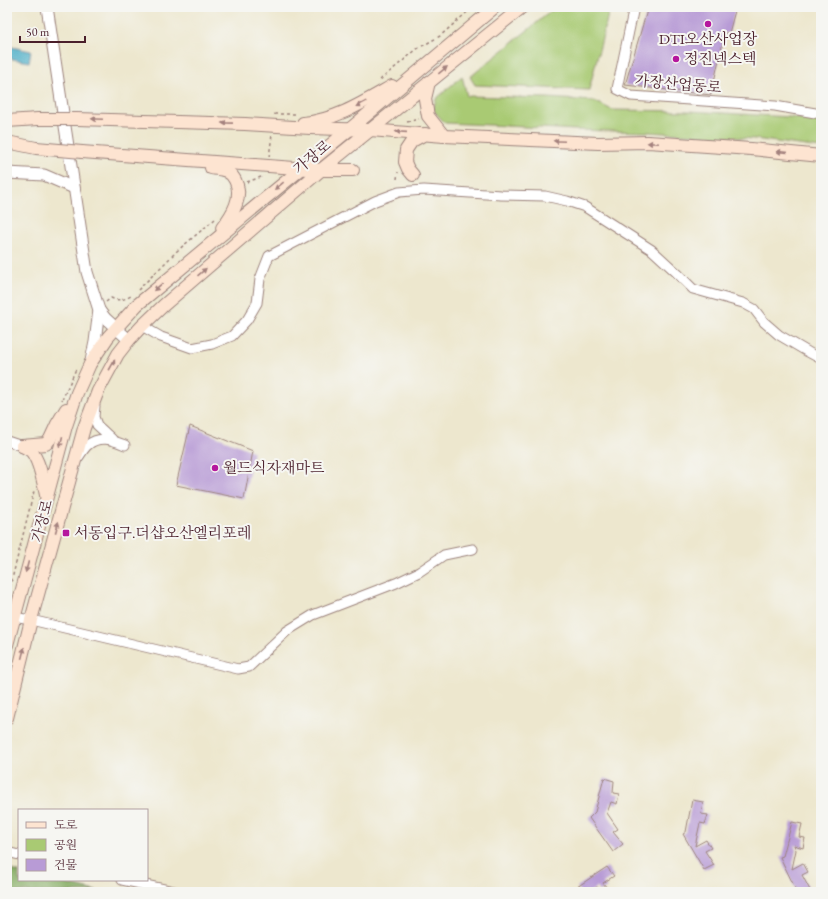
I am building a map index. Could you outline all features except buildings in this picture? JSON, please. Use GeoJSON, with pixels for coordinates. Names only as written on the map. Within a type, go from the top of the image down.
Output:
{"type":"FeatureCollection","features":[{"type":"Feature","properties":{"kind":"main road","name":"가장로"},"geometry":{"type":"LineString","coordinates":[[7,645],[11,616],[77,393],[90,364],[116,328],[137,305],[495,7]]}},
{"type":"Feature","properties":{"kind":"main road","name":"가장로"},"geometry":{"type":"LineString","coordinates":[[7,718],[31,620],[84,428],[98,391],[118,354],[142,326],[215,261],[321,170],[522,7]]}},
{"type":"Feature","properties":{"kind":"main road"},"geometry":{"type":"LineString","coordinates":[[7,121],[77,119],[284,125],[308,122],[347,111],[419,71]]}},
{"type":"Feature","properties":{"kind":"main road"},"geometry":{"type":"LineString","coordinates":[[429,82],[425,99],[428,116],[444,136]]}},
{"type":"Feature","properties":{"kind":"main road"},"geometry":{"type":"LineString","coordinates":[[273,125],[346,132],[370,130],[444,136],[598,142],[648,142],[750,149],[821,156]]}},
{"type":"Feature","properties":{"kind":"main road"},"geometry":{"type":"LineString","coordinates":[[7,142],[36,148],[321,170],[353,170],[345,164],[341,154],[346,132]]}},
{"type":"Feature","properties":{"kind":"main road"},"geometry":{"type":"LineString","coordinates":[[413,176],[405,162],[406,150],[412,141],[425,134]]}},
{"type":"Feature","properties":{"kind":"main road"},"geometry":{"type":"LineString","coordinates":[[86,152],[132,161],[225,170],[232,175],[238,188],[236,206],[230,218],[195,256]]}},
{"type":"Feature","properties":{"kind":"main road"},"geometry":{"type":"LineString","coordinates":[[22,446],[46,444],[77,393]]}},
{"type":"Feature","properties":{"kind":"main road"},"geometry":{"type":"LineString","coordinates":[[22,446],[30,451],[40,468],[46,497]]}},
{"type":"Feature","properties":{"kind":"street"},"geometry":{"type":"LineString","coordinates":[[47,7],[87,272],[99,310],[95,342],[90,364]]}},
{"type":"Feature","properties":{"kind":"street","name":"가장산업동로"},"geometry":{"type":"LineString","coordinates":[[634,7],[617,89],[631,96],[775,106],[821,114]]}},
{"type":"Feature","properties":{"kind":"street"},"geometry":{"type":"LineString","coordinates":[[7,173],[44,175],[74,188]]}},
{"type":"Feature","properties":{"kind":"street"},"geometry":{"type":"LineString","coordinates":[[142,326],[161,337],[192,348],[212,344],[232,336],[247,320],[258,303],[260,279],[269,256],[375,201],[399,192],[424,190],[500,195],[545,196],[585,207],[652,250],[678,273],[693,289],[743,303],[754,309],[764,322],[779,335],[821,359]]}},
{"type":"Feature","properties":{"kind":"street"},"geometry":{"type":"LineString","coordinates":[[99,310],[129,340]]}},
{"type":"Feature","properties":{"kind":"street"},"geometry":{"type":"LineString","coordinates":[[98,391],[94,417],[97,425],[112,439]]}},
{"type":"Feature","properties":{"kind":"street"},"geometry":{"type":"LineString","coordinates":[[75,462],[88,445],[95,440],[105,438],[112,439],[125,445]]}},
{"type":"Feature","properties":{"kind":"street"},"geometry":{"type":"LineString","coordinates":[[7,441],[22,446]]}},
{"type":"Feature","properties":{"kind":"street"},"geometry":{"type":"LineString","coordinates":[[11,616],[238,669],[249,667],[287,630],[313,615],[396,583],[419,572],[444,555],[473,549]]}},
{"type":"Feature","properties":{"kind":"street"},"geometry":{"type":"LineString","coordinates":[[7,852],[18,855]]}},
{"type":"Feature","properties":{"kind":"street"},"geometry":{"type":"LineString","coordinates":[[127,881],[178,892]]}},
{"type":"Feature","properties":{"kind":"path"},"geometry":{"type":"LineString","coordinates":[[376,83],[417,49],[440,36],[473,7]]}},
{"type":"Feature","properties":{"kind":"path"},"geometry":{"type":"LineString","coordinates":[[237,185],[267,176],[275,114],[301,114]]}},
{"type":"Feature","properties":{"kind":"path"},"geometry":{"type":"LineString","coordinates":[[136,291],[177,251],[216,218]]}},
{"type":"Feature","properties":{"kind":"path"},"geometry":{"type":"LineString","coordinates":[[111,298],[114,300],[125,300],[132,295]]}},
{"type":"Feature","properties":{"kind":"green space"},"geometry":{"type":"Polygon","coordinates":[[[556,7],[610,7],[589,90],[475,85],[470,77],[556,7]]]}},
{"type":"Feature","properties":{"kind":"green space"},"geometry":{"type":"Polygon","coordinates":[[[462,76],[467,96],[594,101],[612,110],[690,111],[789,117],[821,122],[821,148],[755,139],[696,135],[445,123],[433,110],[436,99],[462,76]]]}},
{"type":"Feature","properties":{"kind":"green space"},"geometry":{"type":"Polygon","coordinates":[[[8,869],[18,872],[18,881],[54,881],[100,892],[7,892],[8,869]]]}},
{"type":"Feature","properties":{"kind":"water"},"geometry":{"type":"Polygon","coordinates":[[[7,46],[31,51],[29,62],[7,58],[7,46]]]}},
{"type":"Feature","properties":{"kind":"place","name":"DTI오산사업장"},"geometry":{"type":"Point","coordinates":[708,24]}},
{"type":"Feature","properties":{"kind":"place","name":"정진넥스텍"},"geometry":{"type":"Point","coordinates":[676,59]}},
{"type":"Feature","properties":{"kind":"place","name":"월드식자재마트"},"geometry":{"type":"Point","coordinates":[215,468]}},
{"type":"Feature","properties":{"kind":"place","name":"서동입구.더샵오산엘리포레"},"geometry":{"type":"Point","coordinates":[66,533]}}]}
